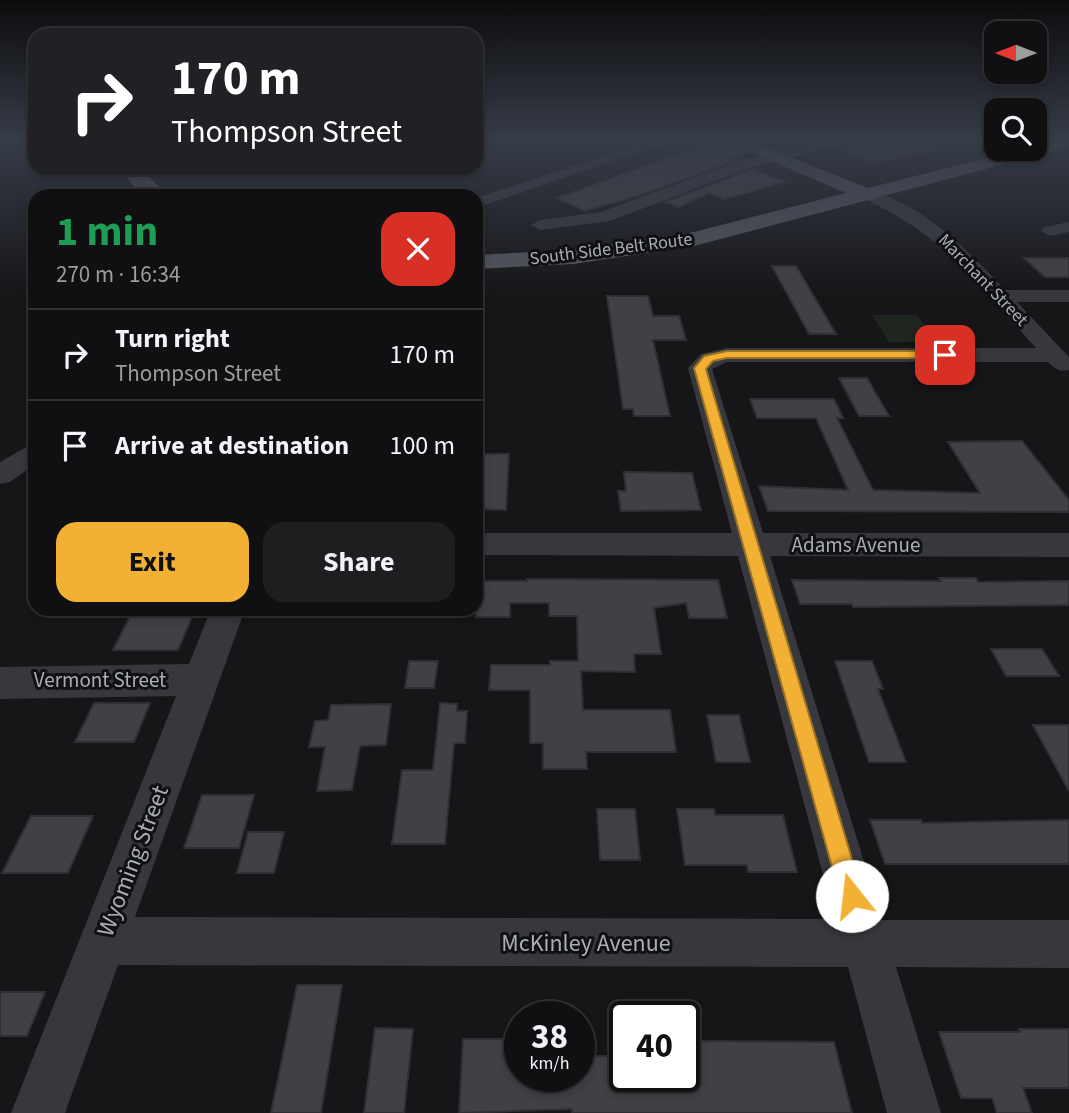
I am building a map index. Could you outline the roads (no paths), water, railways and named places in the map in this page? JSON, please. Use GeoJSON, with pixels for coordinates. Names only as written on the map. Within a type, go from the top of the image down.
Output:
{"type":"FeatureCollection","features":[{"type":"Feature","properties":{"kind":"main road","name":"Marchant Street"},"geometry":{"type":"LineString","coordinates":[[860,192],[865,194]]}},
{"type":"Feature","properties":{"kind":"main road","name":"South Side Belt Route"},"geometry":{"type":"LineString","coordinates":[[483,262],[573,257],[639,249],[737,229],[873,192]]}},
{"type":"Feature","properties":{"kind":"street"},"geometry":{"type":"LineString","coordinates":[[483,201],[510,192]]}},
{"type":"Feature","properties":{"kind":"street"},"geometry":{"type":"LineString","coordinates":[[540,225],[604,217],[671,192]]}},
{"type":"Feature","properties":{"kind":"street","name":"Marchant Street"},"geometry":{"type":"LineString","coordinates":[[865,194],[928,225],[948,241],[1062,362]]}},
{"type":"Feature","properties":{"kind":"street"},"geometry":{"type":"LineString","coordinates":[[1050,231],[1069,227]]}},
{"type":"Feature","properties":{"kind":"street"},"geometry":{"type":"LineString","coordinates":[[999,296],[1069,296]]}},
{"type":"Feature","properties":{"kind":"street"},"geometry":{"type":"LineString","coordinates":[[914,1113],[700,368],[709,359],[727,355],[1062,362]]}},
{"type":"Feature","properties":{"kind":"street"},"geometry":{"type":"LineString","coordinates":[[0,475],[28,456]]}},
{"type":"Feature","properties":{"kind":"street","name":"Adams Avenue"},"geometry":{"type":"LineString","coordinates":[[483,544],[1069,545]]}},
{"type":"Feature","properties":{"kind":"street","name":"Wyoming Street"},"geometry":{"type":"LineString","coordinates":[[38,1113],[225,616]]}},
{"type":"Feature","properties":{"kind":"street","name":"Vermont Street"},"geometry":{"type":"LineString","coordinates":[[0,683],[201,680]]}},
{"type":"Feature","properties":{"kind":"street","name":"McKinley Avenue"},"geometry":{"type":"LineString","coordinates":[[103,941],[1069,944]]}}]}
